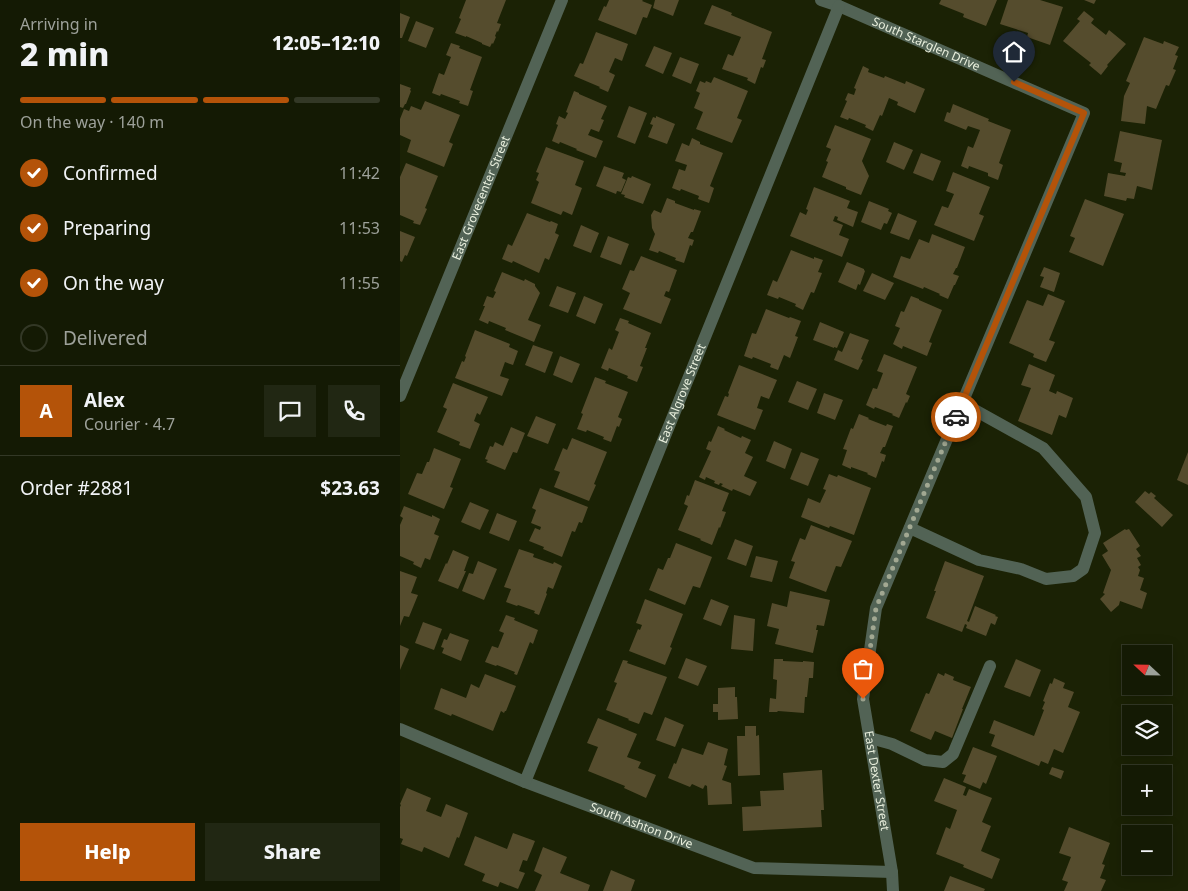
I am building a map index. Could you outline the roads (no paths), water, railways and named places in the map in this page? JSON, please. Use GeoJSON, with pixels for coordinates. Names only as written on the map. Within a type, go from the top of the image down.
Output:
{"type":"FeatureCollection","features":[{"type":"Feature","properties":{"kind":"street","name":"East Grovecenter Street"},"geometry":{"type":"LineString","coordinates":[[400,396],[562,0]]}},
{"type":"Feature","properties":{"kind":"street","name":"South Starglen Drive"},"geometry":{"type":"LineString","coordinates":[[821,0],[839,6],[1084,113]]}},
{"type":"Feature","properties":{"kind":"street","name":"East Algrove Street"},"geometry":{"type":"LineString","coordinates":[[525,782],[839,6]]}},
{"type":"Feature","properties":{"kind":"street","name":"East Dexter Street"},"geometry":{"type":"LineString","coordinates":[[893,891],[892,872],[863,699],[876,608],[1084,113]]}},
{"type":"Feature","properties":{"kind":"street"},"geometry":{"type":"LineString","coordinates":[[910,528],[979,560],[1021,570],[1046,579],[1073,576],[1083,569],[1095,533],[1086,497],[1043,448],[962,402]]}},
{"type":"Feature","properties":{"kind":"street"},"geometry":{"type":"LineString","coordinates":[[870,738],[892,744],[925,760],[943,762],[953,754],[990,666]]}},
{"type":"Feature","properties":{"kind":"street","name":"South Ashton Drive"},"geometry":{"type":"LineString","coordinates":[[400,729],[525,782],[754,868],[892,872]]}}]}
